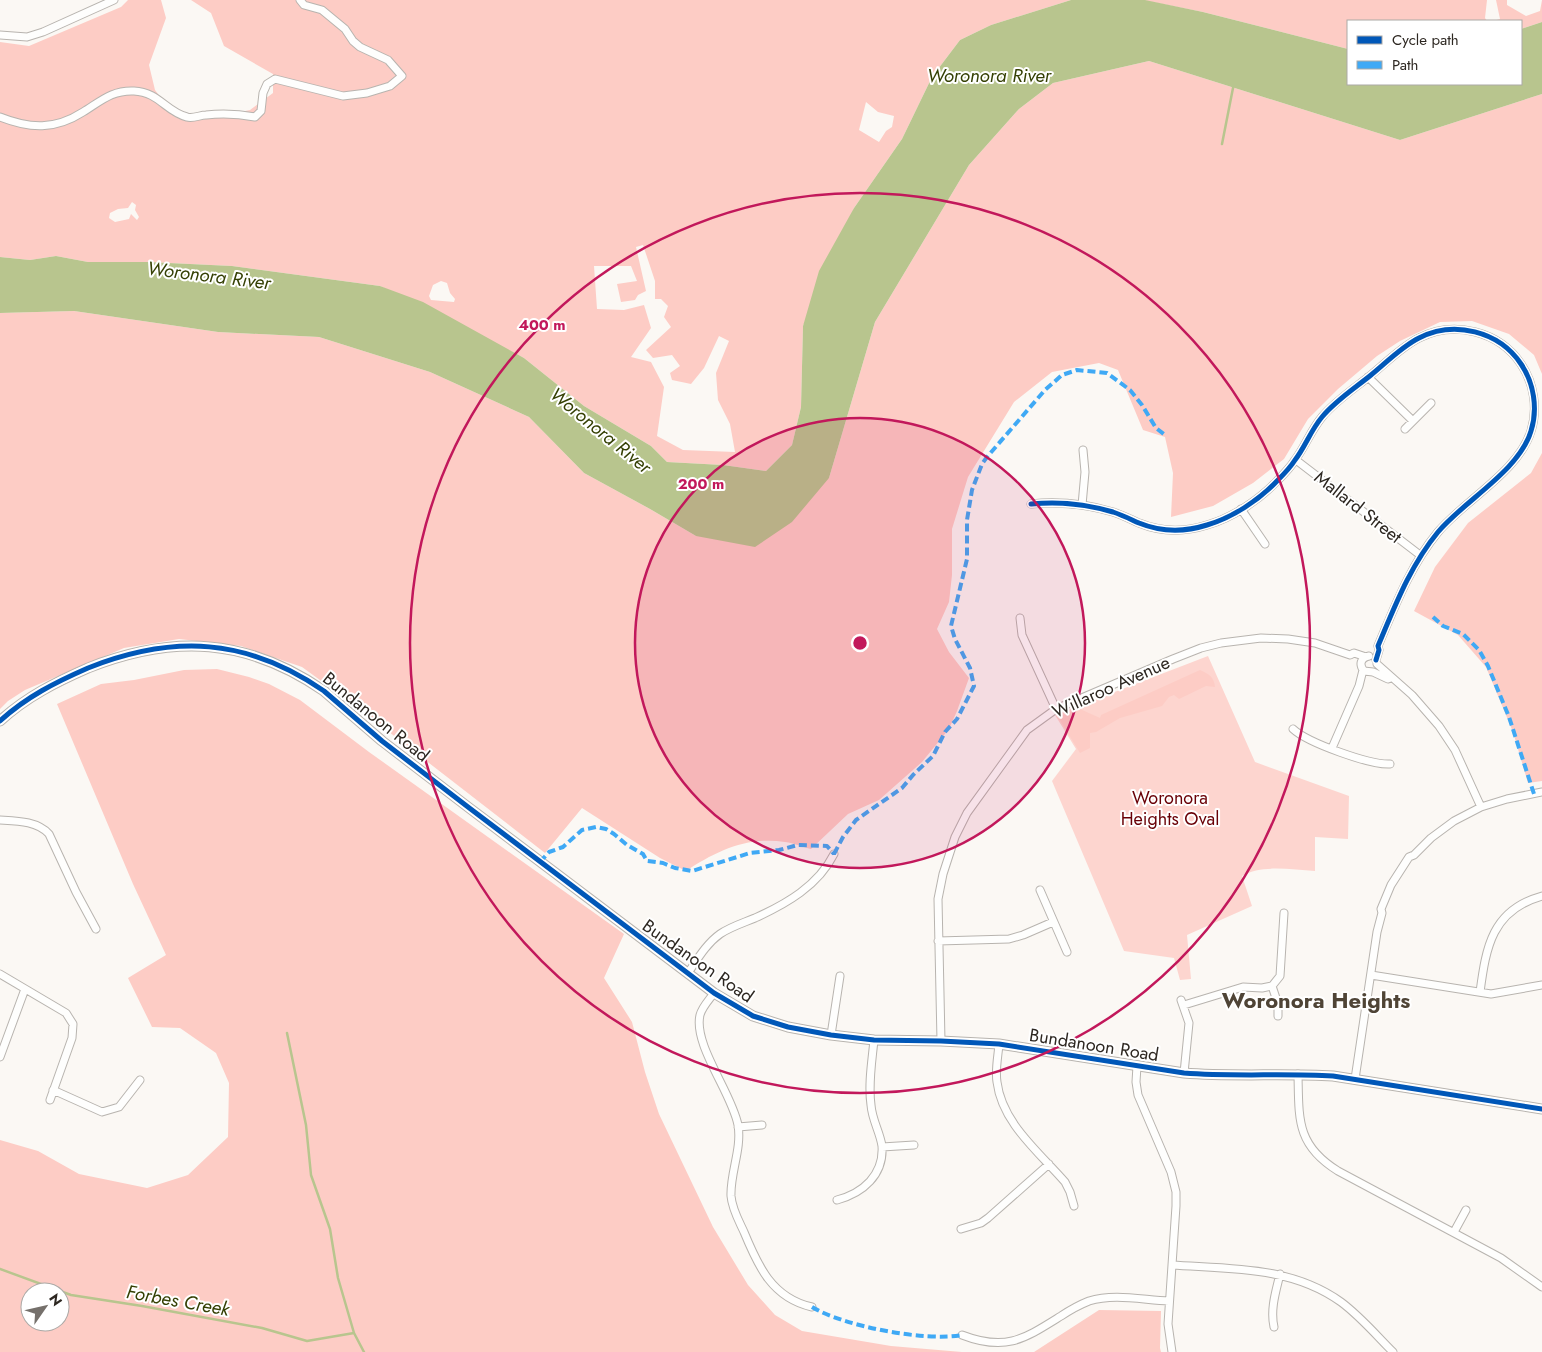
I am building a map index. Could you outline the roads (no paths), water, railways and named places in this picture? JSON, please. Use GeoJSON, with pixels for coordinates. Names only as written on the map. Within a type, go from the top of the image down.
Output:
{"type":"FeatureCollection","features":[{"type":"Feature","properties":{"kind":"street"},"geometry":{"type":"LineString","coordinates":[[0,34],[27,37],[43,32],[114,0]]}},
{"type":"Feature","properties":{"kind":"street"},"geometry":{"type":"LineString","coordinates":[[0,117],[19,125],[48,126],[67,121],[113,93],[134,91],[149,93],[176,113],[190,118],[230,114],[255,117],[261,111],[263,93],[267,84],[275,79],[342,96],[368,94],[390,86],[402,76],[388,60],[360,47],[353,41],[345,29],[322,10],[304,5],[300,0]]}},
{"type":"Feature","properties":{"kind":"street"},"geometry":{"type":"LineString","coordinates":[[1031,504],[1058,502],[1082,505],[1116,513],[1148,526],[1173,530],[1185,530],[1209,525],[1241,509],[1268,490],[1296,460],[1323,416],[1368,377],[1420,338],[1443,330],[1456,329],[1478,332],[1498,342],[1518,360],[1531,385],[1534,396],[1533,421],[1528,439],[1519,455],[1449,520],[1420,555],[1405,582],[1378,646],[1361,661],[1366,670]]}},
{"type":"Feature","properties":{"kind":"street"},"geometry":{"type":"LineString","coordinates":[[1368,377],[1413,421]]}},
{"type":"Feature","properties":{"kind":"street"},"geometry":{"type":"LineString","coordinates":[[1405,429],[1431,403]]}},
{"type":"Feature","properties":{"kind":"street"},"geometry":{"type":"LineString","coordinates":[[1082,505],[1086,472],[1083,450]]}},
{"type":"Feature","properties":{"kind":"street","name":"Mallard Street"},"geometry":{"type":"LineString","coordinates":[[1296,460],[1420,555]]}},
{"type":"Feature","properties":{"kind":"street"},"geometry":{"type":"LineString","coordinates":[[1241,509],[1265,544]]}},
{"type":"Feature","properties":{"kind":"street"},"geometry":{"type":"LineString","coordinates":[[1020,618],[1022,636],[1056,709]]}},
{"type":"Feature","properties":{"kind":"street","name":"Willaroo Avenue"},"geometry":{"type":"LineString","coordinates":[[941,1041],[938,899],[946,861],[961,824],[972,805],[1020,739],[1035,722],[1056,709],[1201,648],[1221,643],[1261,638],[1315,643],[1350,655],[1354,653],[1367,656],[1377,662],[1390,674],[1391,678],[1422,705],[1447,737],[1460,761],[1480,807]]}},
{"type":"Feature","properties":{"kind":"street","name":"Bundanoon Road"},"geometry":{"type":"LineString","coordinates":[[0,720],[24,701],[50,685],[135,652],[180,646],[202,646],[241,652],[276,663],[310,681],[413,765],[714,993],[741,1010],[763,1020],[788,1027],[832,1035],[874,1040],[999,1044],[1184,1072],[1237,1075],[1298,1074],[1355,1079],[1542,1108]]}},
{"type":"Feature","properties":{"kind":"street"},"geometry":{"type":"LineString","coordinates":[[1366,670],[1376,669],[1378,646]]}},
{"type":"Feature","properties":{"kind":"street","name":"Willaroo Avenue"},"geometry":{"type":"LineString","coordinates":[[1350,655],[1352,659],[1366,670],[1388,679],[1391,678]]}},
{"type":"Feature","properties":{"kind":"street"},"geometry":{"type":"LineString","coordinates":[[1332,748],[1366,670]]}},
{"type":"Feature","properties":{"kind":"street"},"geometry":{"type":"LineString","coordinates":[[1293,729],[1304,738],[1374,763],[1390,764]]}},
{"type":"Feature","properties":{"kind":"street"},"geometry":{"type":"LineString","coordinates":[[1355,1079],[1377,932],[1382,914],[1414,855],[1441,830],[1480,807],[1542,792]]}},
{"type":"Feature","properties":{"kind":"street"},"geometry":{"type":"LineString","coordinates":[[0,820],[23,822],[44,829],[54,841],[76,892],[96,929]]}},
{"type":"Feature","properties":{"kind":"street"},"geometry":{"type":"LineString","coordinates":[[688,973],[713,940],[728,930],[780,907],[795,898],[822,873],[834,854]]}},
{"type":"Feature","properties":{"kind":"street"},"geometry":{"type":"LineString","coordinates":[[1040,890],[1067,952]]}},
{"type":"Feature","properties":{"kind":"street"},"geometry":{"type":"LineString","coordinates":[[1480,992],[1487,948],[1494,932],[1511,912],[1526,902],[1542,896]]}},
{"type":"Feature","properties":{"kind":"street"},"geometry":{"type":"LineString","coordinates":[[1184,1072],[1189,1023],[1182,1002],[1243,987],[1262,988],[1272,986],[1280,976],[1284,913]]}},
{"type":"Feature","properties":{"kind":"street"},"geometry":{"type":"LineString","coordinates":[[938,941],[1016,938],[1053,922]]}},
{"type":"Feature","properties":{"kind":"street"},"geometry":{"type":"LineString","coordinates":[[0,974],[66,1013],[73,1024],[72,1038],[50,1100]]}},
{"type":"Feature","properties":{"kind":"street"},"geometry":{"type":"LineString","coordinates":[[1371,975],[1500,994],[1542,985]]}},
{"type":"Feature","properties":{"kind":"street"},"geometry":{"type":"LineString","coordinates":[[832,1035],[840,976]]}},
{"type":"Feature","properties":{"kind":"street"},"geometry":{"type":"LineString","coordinates":[[1272,986],[1278,1004],[1278,1016]]}},
{"type":"Feature","properties":{"kind":"street"},"geometry":{"type":"LineString","coordinates":[[0,1057],[25,989]]}},
{"type":"Feature","properties":{"kind":"street"},"geometry":{"type":"LineString","coordinates":[[714,993],[700,1014],[699,1028],[705,1048],[733,1110],[738,1127],[731,1186],[731,1197],[736,1214],[754,1255],[766,1276],[782,1294],[791,1300],[812,1307]]}},
{"type":"Feature","properties":{"kind":"street"},"geometry":{"type":"LineString","coordinates":[[837,1200],[862,1190],[870,1182],[879,1166],[882,1147],[870,1101],[874,1040]]}},
{"type":"Feature","properties":{"kind":"street"},"geometry":{"type":"LineString","coordinates":[[999,1044],[996,1081],[1002,1105],[1017,1128],[1065,1182],[1074,1206]]}},
{"type":"Feature","properties":{"kind":"street"},"geometry":{"type":"LineString","coordinates":[[1137,1066],[1136,1089],[1171,1172],[1176,1192],[1168,1330],[1172,1352]]}},
{"type":"Feature","properties":{"kind":"street"},"geometry":{"type":"LineString","coordinates":[[1298,1074],[1301,1124],[1309,1145],[1318,1156],[1338,1171],[1501,1258],[1542,1287]]}},
{"type":"Feature","properties":{"kind":"street"},"geometry":{"type":"LineString","coordinates":[[53,1090],[102,1112],[119,1107],[140,1080]]}},
{"type":"Feature","properties":{"kind":"street"},"geometry":{"type":"LineString","coordinates":[[738,1127],[762,1124]]}},
{"type":"Feature","properties":{"kind":"street"},"geometry":{"type":"LineString","coordinates":[[882,1147],[914,1145]]}},
{"type":"Feature","properties":{"kind":"street"},"geometry":{"type":"LineString","coordinates":[[962,1229],[981,1223],[988,1218],[1049,1164]]}},
{"type":"Feature","properties":{"kind":"street"},"geometry":{"type":"LineString","coordinates":[[1454,1232],[1466,1210]]}},
{"type":"Feature","properties":{"kind":"street"},"geometry":{"type":"LineString","coordinates":[[1172,1265],[1268,1272],[1280,1274],[1315,1287],[1341,1302],[1363,1320],[1393,1352]]}},
{"type":"Feature","properties":{"kind":"street"},"geometry":{"type":"LineString","coordinates":[[1274,1327],[1272,1318],[1273,1308],[1280,1274]]}},
{"type":"Feature","properties":{"kind":"street"},"geometry":{"type":"LineString","coordinates":[[962,1334],[978,1342],[1001,1344],[1032,1334],[1090,1301],[1110,1297],[1169,1301]]}},
{"type":"Feature","properties":{"kind":"water","name":"Woronora River"},"geometry":{"type":"Polygon","coordinates":[[[1071,0],[1145,0],[1203,12],[1347,49],[1347,85],[1522,85],[1522,29],[1542,22],[1542,94],[1400,140],[1149,61],[1053,83],[1019,109],[969,165],[875,322],[829,478],[792,522],[755,547],[696,536],[584,473],[529,417],[430,372],[319,337],[218,332],[74,311],[0,313],[0,257],[30,260],[56,256],[88,262],[148,262],[232,266],[380,286],[423,302],[524,358],[584,406],[651,446],[667,462],[723,465],[766,471],[792,445],[801,407],[803,326],[819,271],[854,208],[902,139],[932,77],[960,40],[991,25],[1071,0]]]}},
{"type":"Feature","properties":{"kind":"waterway"},"geometry":{"type":"LineString","coordinates":[[1222,144],[1233,88]]}},
{"type":"Feature","properties":{"kind":"waterway","name":"Forbes Creek"},"geometry":{"type":"LineString","coordinates":[[287,1033],[306,1125],[311,1175],[330,1229],[338,1278],[354,1333],[364,1352]]}},
{"type":"Feature","properties":{"kind":"waterway","name":"Forbes Creek"},"geometry":{"type":"LineString","coordinates":[[0,1269],[71,1295],[262,1328],[307,1341],[354,1333]]}},
{"type":"Feature","properties":{"kind":"district","name":"Woronora Heights"},"geometry":{"type":"Point","coordinates":[1316,1000]}},
{"type":"Feature","properties":{"kind":"park label","name":"Woronora Heights Oval"},"geometry":{"type":"Point","coordinates":[1170,808]}}]}
